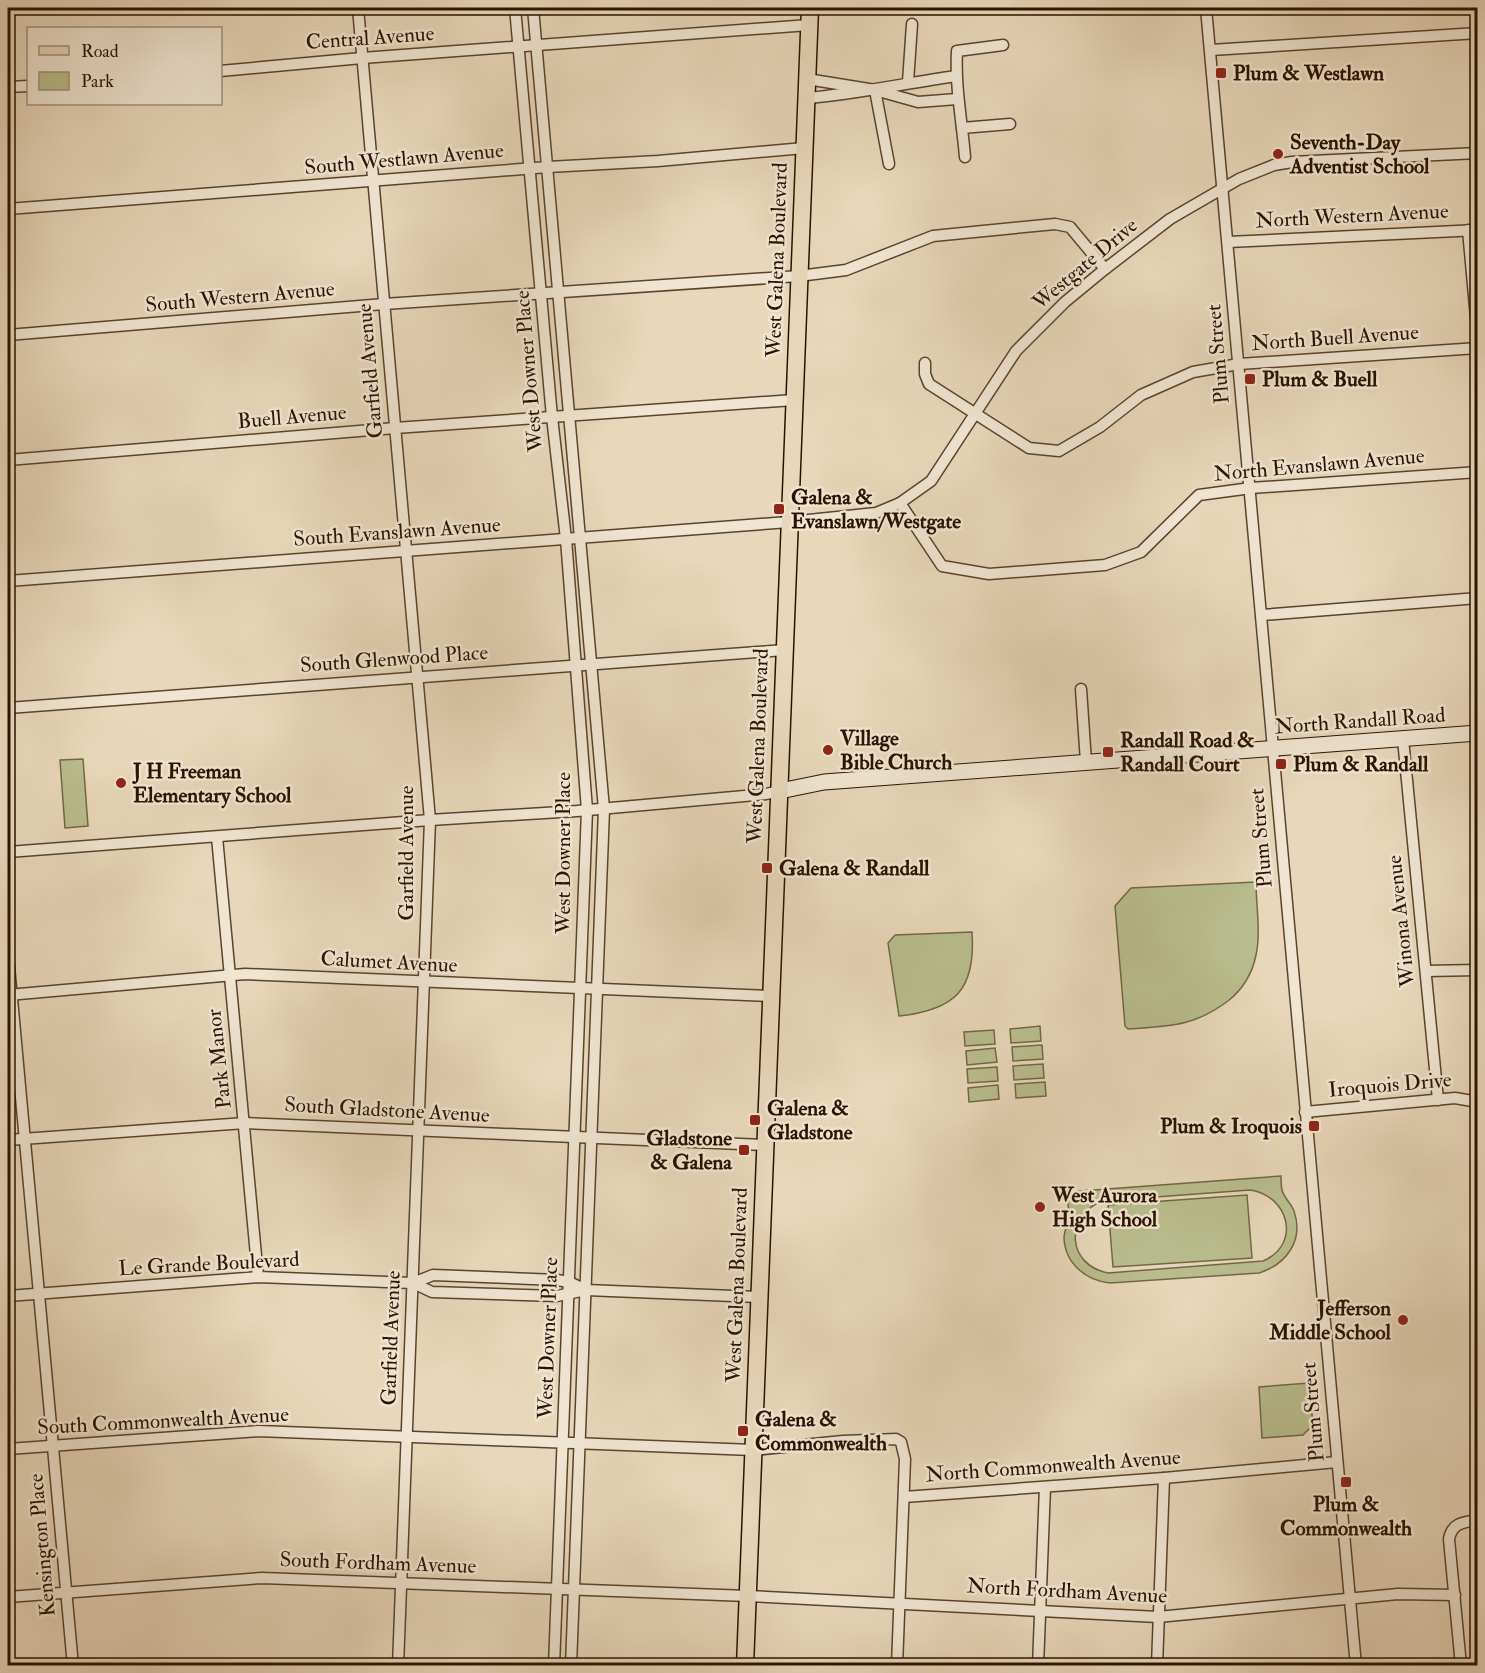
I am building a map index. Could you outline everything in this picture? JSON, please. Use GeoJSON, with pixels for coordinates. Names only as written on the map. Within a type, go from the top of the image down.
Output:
{"type":"FeatureCollection","features":[{"type":"Feature","properties":{"kind":"main road","name":"West Galena Boulevard"},"geometry":{"type":"LineString","coordinates":[[745,1665],[810,8]]}},
{"type":"Feature","properties":{"kind":"main road","name":"North Randall Road"},"geometry":{"type":"LineString","coordinates":[[780,791],[824,782],[1478,733]]}},
{"type":"Feature","properties":{"kind":"street","name":"Garfield Avenue"},"geometry":{"type":"LineString","coordinates":[[357,8],[430,820],[398,1665]]}},
{"type":"Feature","properties":{"kind":"street","name":"West Downer Place"},"geometry":{"type":"LineString","coordinates":[[515,8],[552,417],[566,540],[587,810],[554,1665]]}},
{"type":"Feature","properties":{"kind":"street","name":"West Downer Place"},"geometry":{"type":"LineString","coordinates":[[533,8],[604,809],[571,1665]]}},
{"type":"Feature","properties":{"kind":"street","name":"Plum Street"},"geometry":{"type":"LineString","coordinates":[[1206,8],[1356,1665]]}},
{"type":"Feature","properties":{"kind":"street"},"geometry":{"type":"LineString","coordinates":[[908,82],[912,24]]}},
{"type":"Feature","properties":{"kind":"street","name":"Central Avenue"},"geometry":{"type":"LineString","coordinates":[[222,70],[809,25]]}},
{"type":"Feature","properties":{"kind":"street"},"geometry":{"type":"LineString","coordinates":[[1210,50],[1478,33]]}},
{"type":"Feature","properties":{"kind":"street"},"geometry":{"type":"LineString","coordinates":[[965,157],[961,110],[957,99],[957,51],[1003,45]]}},
{"type":"Feature","properties":{"kind":"street"},"geometry":{"type":"LineString","coordinates":[[807,98],[875,90],[908,82],[956,76]]}},
{"type":"Feature","properties":{"kind":"street"},"geometry":{"type":"LineString","coordinates":[[807,79],[875,90],[918,102],[957,99]]}},
{"type":"Feature","properties":{"kind":"street"},"geometry":{"type":"LineString","coordinates":[[8,87],[27,86]]}},
{"type":"Feature","properties":{"kind":"street"},"geometry":{"type":"LineString","coordinates":[[875,90],[889,164]]}},
{"type":"Feature","properties":{"kind":"street"},"geometry":{"type":"LineString","coordinates":[[962,128],[1010,124]]}},
{"type":"Feature","properties":{"kind":"street","name":"South Westlawn Avenue"},"geometry":{"type":"LineString","coordinates":[[8,209],[530,168],[658,161],[804,148]]}},
{"type":"Feature","properties":{"kind":"street","name":"Westgate Drive"},"geometry":{"type":"LineString","coordinates":[[789,522],[876,513],[900,503],[931,481],[1016,351],[1065,302],[1105,268],[1170,219],[1221,188],[1274,165],[1292,162],[1478,153]]}},
{"type":"Feature","properties":{"kind":"street"},"geometry":{"type":"LineString","coordinates":[[799,276],[846,270],[933,236],[1055,224],[1070,227],[1105,268]]}},
{"type":"Feature","properties":{"kind":"street"},"geometry":{"type":"LineString","coordinates":[[1473,230],[1478,340]]}},
{"type":"Feature","properties":{"kind":"street","name":"North Western Avenue"},"geometry":{"type":"LineString","coordinates":[[1228,242],[1473,230]]}},
{"type":"Feature","properties":{"kind":"street","name":"South Western Avenue"},"geometry":{"type":"LineString","coordinates":[[8,335],[384,304],[799,276]]}},
{"type":"Feature","properties":{"kind":"street","name":"North Buell Avenue"},"geometry":{"type":"LineString","coordinates":[[925,363],[925,374],[929,384],[1029,448],[1059,451],[1100,427],[1141,394],[1194,372],[1239,364],[1478,348]]}},
{"type":"Feature","properties":{"kind":"street","name":"Buell Avenue"},"geometry":{"type":"LineString","coordinates":[[8,460],[395,428],[794,400]]}},
{"type":"Feature","properties":{"kind":"street","name":"North Evanslawn Avenue"},"geometry":{"type":"LineString","coordinates":[[900,503],[942,566],[989,574],[1106,566],[1142,552],[1199,495],[1251,488],[1478,472]]}},
{"type":"Feature","properties":{"kind":"street","name":"South Evanslawn Avenue"},"geometry":{"type":"LineString","coordinates":[[8,581],[789,522]]}},
{"type":"Feature","properties":{"kind":"street"},"geometry":{"type":"LineString","coordinates":[[1262,615],[1478,598]]}},
{"type":"Feature","properties":{"kind":"street","name":"South Glenwood Place"},"geometry":{"type":"LineString","coordinates":[[8,708],[784,650]]}},
{"type":"Feature","properties":{"kind":"street"},"geometry":{"type":"LineString","coordinates":[[1081,688],[1086,762]]}},
{"type":"Feature","properties":{"kind":"street","name":"Winona Avenue"},"geometry":{"type":"LineString","coordinates":[[1403,739],[1438,1100]]}},
{"type":"Feature","properties":{"kind":"street"},"geometry":{"type":"LineString","coordinates":[[8,852],[604,809],[780,791]]}},
{"type":"Feature","properties":{"kind":"street","name":"Park Manor"},"geometry":{"type":"LineString","coordinates":[[218,837],[258,1277]]}},
{"type":"Feature","properties":{"kind":"street","name":"Kensington Place"},"geometry":{"type":"LineString","coordinates":[[8,955],[9,994],[26,1139],[25,1153],[73,1665]]}},
{"type":"Feature","properties":{"kind":"street"},"geometry":{"type":"LineString","coordinates":[[1426,971],[1478,970]]}},
{"type":"Feature","properties":{"kind":"street","name":"Calumet Avenue"},"geometry":{"type":"LineString","coordinates":[[9,994],[230,975],[770,996]]}},
{"type":"Feature","properties":{"kind":"street","name":"Iroquois Drive"},"geometry":{"type":"LineString","coordinates":[[1305,1112],[1455,1098],[1478,1102]]}},
{"type":"Feature","properties":{"kind":"street","name":"South Gladstone Avenue"},"geometry":{"type":"LineString","coordinates":[[8,1140],[245,1123],[765,1145]]}},
{"type":"Feature","properties":{"kind":"street","name":"Le Grande Boulevard"},"geometry":{"type":"LineString","coordinates":[[413,1283],[433,1275],[569,1282],[586,1290]]}},
{"type":"Feature","properties":{"kind":"street","name":"Le Grande Boulevard"},"geometry":{"type":"LineString","coordinates":[[8,1296],[258,1277],[413,1283],[432,1292],[557,1296],[586,1290],[758,1297]]}},
{"type":"Feature","properties":{"kind":"street","name":"South Commonwealth Avenue"},"geometry":{"type":"LineString","coordinates":[[8,1449],[258,1431],[753,1450]]}},
{"type":"Feature","properties":{"kind":"street","name":"North Commonwealth Avenue"},"geometry":{"type":"LineString","coordinates":[[753,1450],[843,1441],[896,1439],[901,1442],[904,1449],[904,1497],[1164,1478],[1337,1462]]}},
{"type":"Feature","properties":{"kind":"street"},"geometry":{"type":"LineString","coordinates":[[1156,1665],[1164,1478]]}},
{"type":"Feature","properties":{"kind":"street"},"geometry":{"type":"LineString","coordinates":[[1038,1665],[1044,1487]]}},
{"type":"Feature","properties":{"kind":"street"},"geometry":{"type":"LineString","coordinates":[[897,1665],[904,1497]]}},
{"type":"Feature","properties":{"kind":"street"},"geometry":{"type":"LineString","coordinates":[[1461,1665],[1449,1539],[1454,1526],[1462,1522],[1478,1520]]}},
{"type":"Feature","properties":{"kind":"street","name":"South Fordham Avenue"},"geometry":{"type":"LineString","coordinates":[[8,1597],[262,1578],[401,1585],[748,1596]]}},
{"type":"Feature","properties":{"kind":"street","name":"North Fordham Avenue"},"geometry":{"type":"LineString","coordinates":[[748,1596],[1158,1617],[1398,1594],[1455,1595]]}},
{"type":"Feature","properties":{"kind":"green space"},"geometry":{"type":"Polygon","coordinates":[[[83,759],[88,826],[65,828],[60,760],[83,759]]]}},
{"type":"Feature","properties":{"kind":"green space"},"geometry":{"type":"Polygon","coordinates":[[[1256,882],[1258,928],[1256,955],[1252,969],[1238,992],[1215,1010],[1181,1024],[1128,1029],[1125,1026],[1115,906],[1131,888],[1256,882]]]}},
{"type":"Feature","properties":{"kind":"green space"},"geometry":{"type":"Polygon","coordinates":[[[972,932],[970,969],[958,994],[935,1008],[899,1016],[888,943],[895,935],[972,932]]]}},
{"type":"Feature","properties":{"kind":"green space"},"geometry":{"type":"Polygon","coordinates":[[[1040,1026],[1041,1041],[1011,1043],[1010,1029],[1040,1026]]]}},
{"type":"Feature","properties":{"kind":"green space"},"geometry":{"type":"Polygon","coordinates":[[[994,1030],[995,1044],[965,1046],[964,1032],[994,1030]]]}},
{"type":"Feature","properties":{"kind":"green space"},"geometry":{"type":"Polygon","coordinates":[[[1042,1045],[1043,1059],[1013,1061],[1012,1047],[1042,1045]]]}},
{"type":"Feature","properties":{"kind":"green space"},"geometry":{"type":"Polygon","coordinates":[[[995,1048],[997,1062],[967,1065],[966,1051],[995,1048]]]}},
{"type":"Feature","properties":{"kind":"green space"},"geometry":{"type":"Polygon","coordinates":[[[1043,1064],[1044,1078],[1014,1080],[1013,1066],[1043,1064]]]}},
{"type":"Feature","properties":{"kind":"green space"},"geometry":{"type":"Polygon","coordinates":[[[997,1067],[998,1081],[968,1083],[967,1069],[997,1067]]]}},
{"type":"Feature","properties":{"kind":"green space"},"geometry":{"type":"Polygon","coordinates":[[[1045,1082],[1046,1096],[1016,1098],[1015,1084],[1045,1082]]]}},
{"type":"Feature","properties":{"kind":"green space"},"geometry":{"type":"Polygon","coordinates":[[[998,1085],[999,1099],[969,1102],[968,1088],[998,1085]]]}},
{"type":"Feature","properties":{"kind":"green space"},"geometry":{"type":"Polygon","coordinates":[[[1281,1176],[1281,1187],[1294,1211],[1297,1232],[1291,1250],[1285,1257],[1278,1264],[1259,1273],[1101,1282],[1079,1270],[1068,1256],[1064,1238],[1069,1217],[1067,1192],[1281,1176]],[[1250,1190],[1102,1201],[1090,1208],[1081,1218],[1076,1229],[1075,1240],[1078,1251],[1084,1261],[1108,1273],[1263,1261],[1275,1254],[1283,1244],[1286,1233],[1286,1222],[1282,1211],[1264,1194],[1250,1190]]]}},
{"type":"Feature","properties":{"kind":"green space"},"geometry":{"type":"Polygon","coordinates":[[[1247,1195],[1252,1258],[1113,1267],[1108,1205],[1247,1195]]]}},
{"type":"Feature","properties":{"kind":"green space"},"geometry":{"type":"Polygon","coordinates":[[[1309,1383],[1313,1425],[1303,1435],[1262,1438],[1259,1387],[1309,1383]]]}},
{"type":"Feature","properties":{"kind":"place","name":"Plum & Westlawn"},"geometry":{"type":"Point","coordinates":[1221,73]}},
{"type":"Feature","properties":{"kind":"place","name":"Seventh-Day Adventist School"},"geometry":{"type":"Point","coordinates":[1278,154]}},
{"type":"Feature","properties":{"kind":"place","name":"Plum & Buell"},"geometry":{"type":"Point","coordinates":[1250,379]}},
{"type":"Feature","properties":{"kind":"place","name":"Galena & Evanslawn/Westgate"},"geometry":{"type":"Point","coordinates":[779,509]}},
{"type":"Feature","properties":{"kind":"place","name":"Village Bible Church"},"geometry":{"type":"Point","coordinates":[828,750]}},
{"type":"Feature","properties":{"kind":"place","name":"Randall Road & Randall Court"},"geometry":{"type":"Point","coordinates":[1108,752]}},
{"type":"Feature","properties":{"kind":"place","name":"Plum & Randall"},"geometry":{"type":"Point","coordinates":[1281,764]}},
{"type":"Feature","properties":{"kind":"place","name":"J H Freeman Elementary School"},"geometry":{"type":"Point","coordinates":[121,783]}},
{"type":"Feature","properties":{"kind":"place","name":"Galena & Randall"},"geometry":{"type":"Point","coordinates":[767,868]}},
{"type":"Feature","properties":{"kind":"place","name":"Galena & Gladstone"},"geometry":{"type":"Point","coordinates":[755,1120]}},
{"type":"Feature","properties":{"kind":"place","name":"Plum & Iroquois"},"geometry":{"type":"Point","coordinates":[1314,1126]}},
{"type":"Feature","properties":{"kind":"place","name":"Gladstone & Galena"},"geometry":{"type":"Point","coordinates":[744,1150]}},
{"type":"Feature","properties":{"kind":"place","name":"West Aurora High School"},"geometry":{"type":"Point","coordinates":[1040,1207]}},
{"type":"Feature","properties":{"kind":"place","name":"Jefferson Middle School"},"geometry":{"type":"Point","coordinates":[1403,1320]}},
{"type":"Feature","properties":{"kind":"place","name":"Galena & Commonwealth"},"geometry":{"type":"Point","coordinates":[743,1431]}},
{"type":"Feature","properties":{"kind":"place","name":"Plum & Commonwealth"},"geometry":{"type":"Point","coordinates":[1346,1482]}}]}
